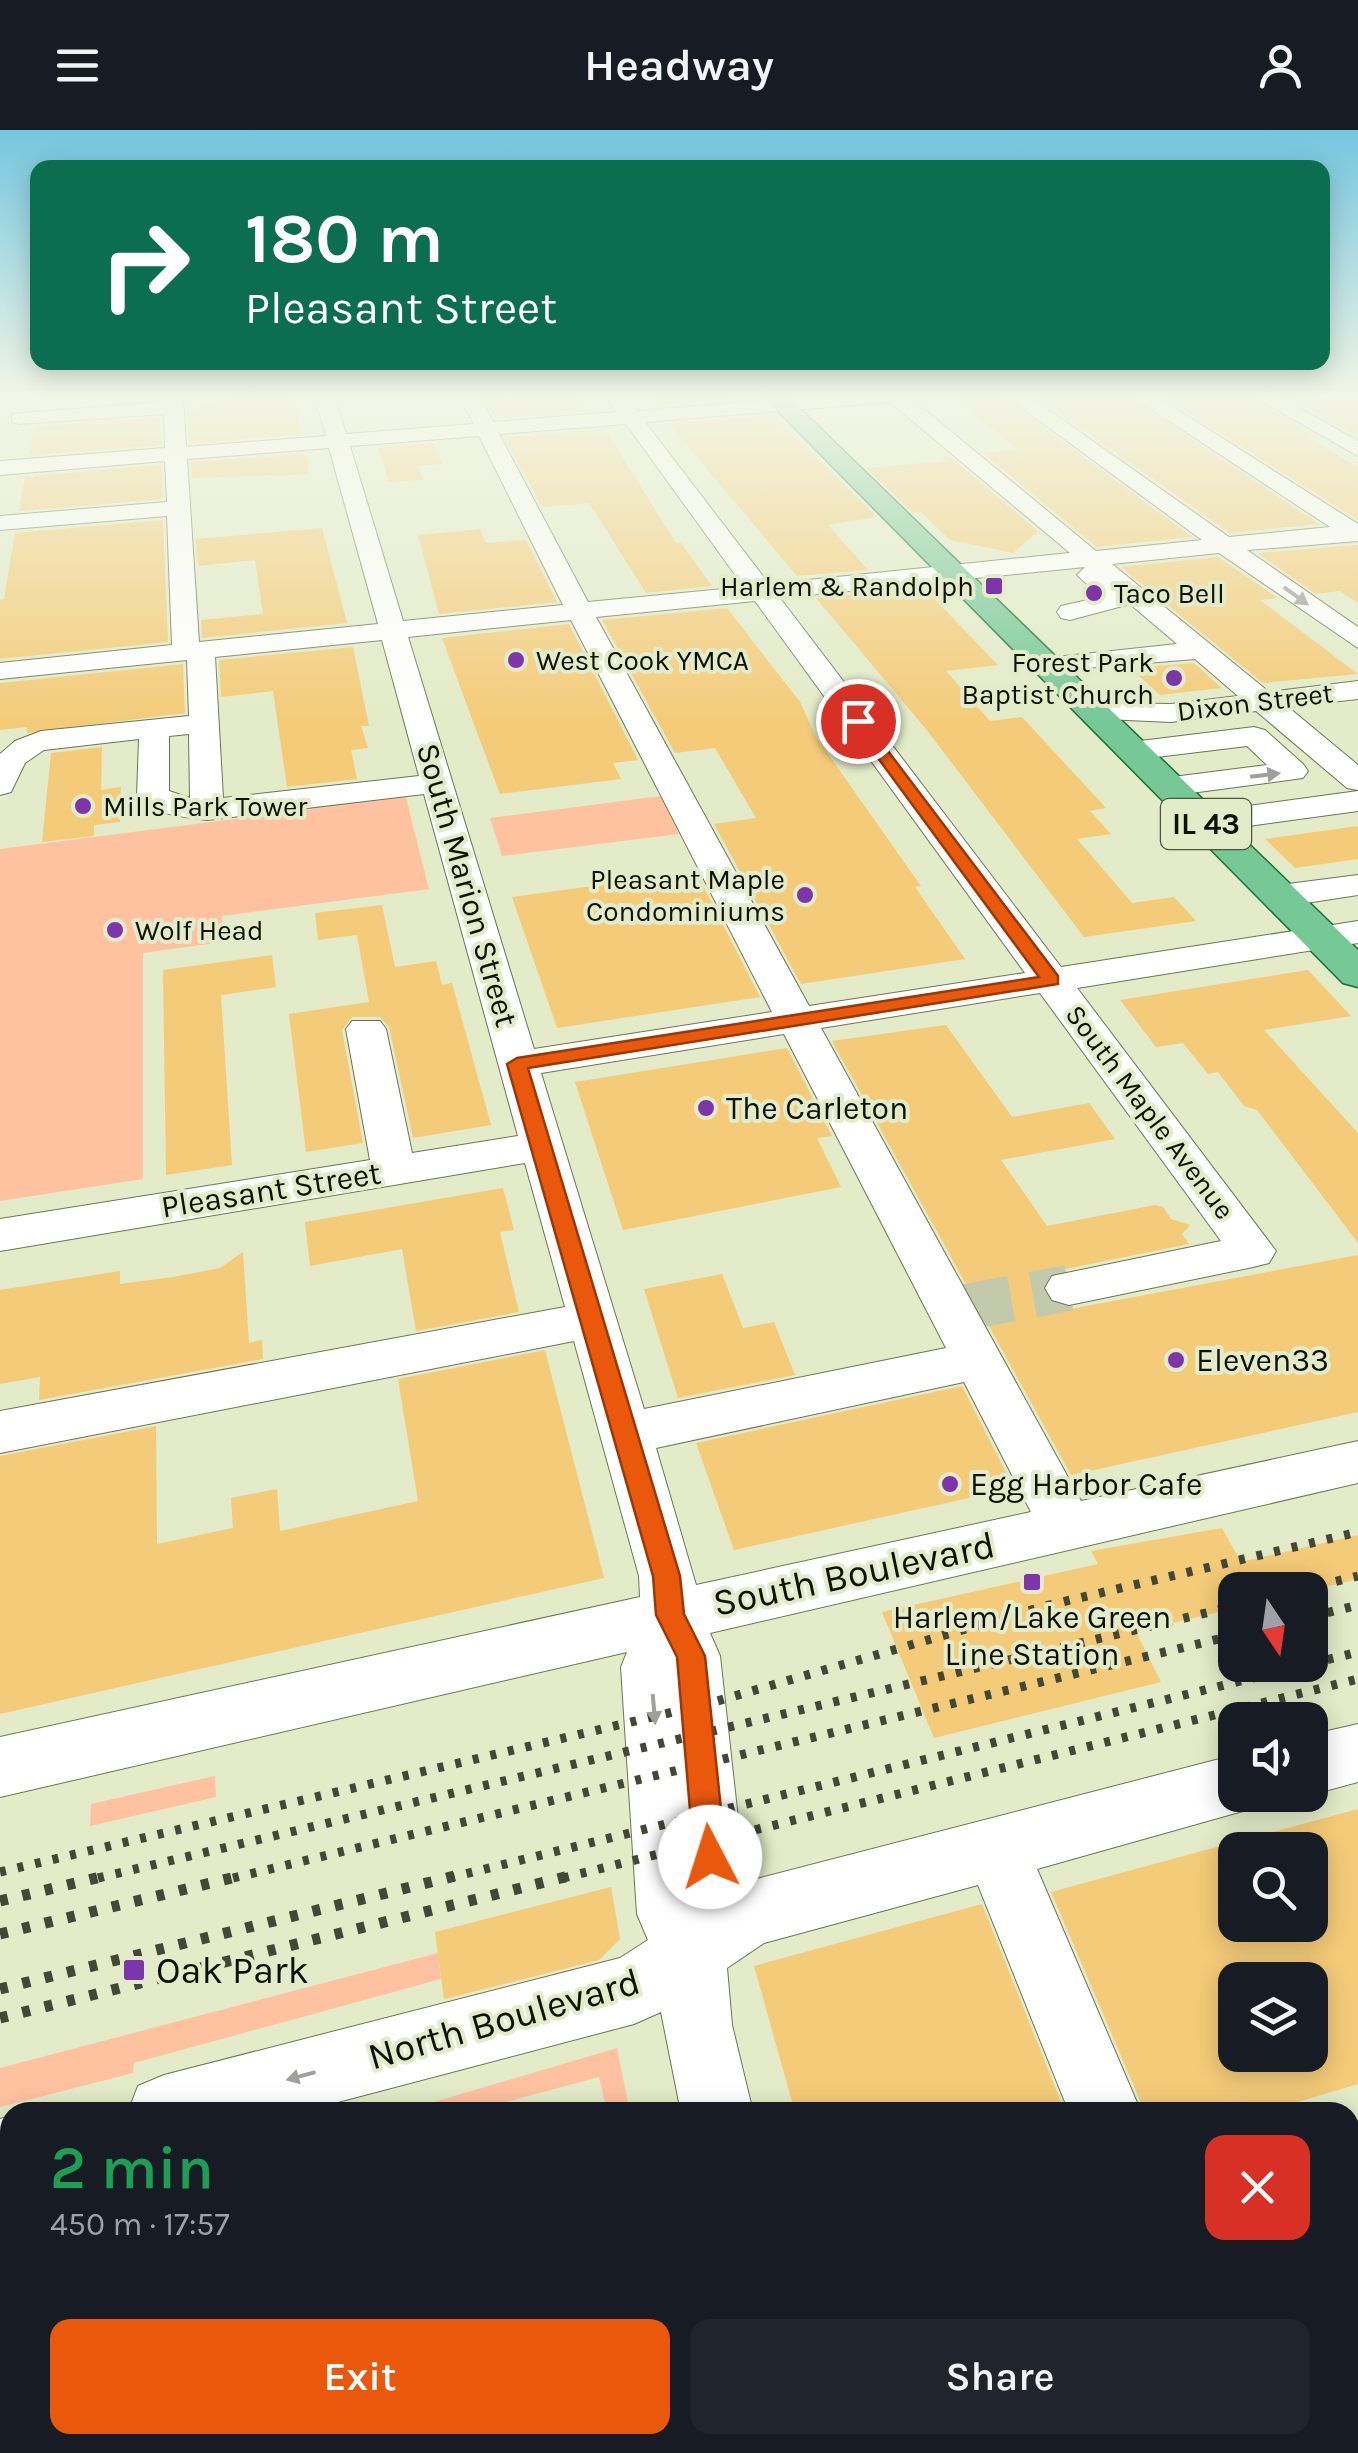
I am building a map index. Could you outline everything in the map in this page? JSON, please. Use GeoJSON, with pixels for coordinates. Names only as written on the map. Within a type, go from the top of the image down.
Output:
{"type":"FeatureCollection","features":[{"type":"Feature","properties":{"kind":"main road","name":"IL 43"},"geometry":{"type":"LineString","coordinates":[[883,505],[1280,896],[1340,935],[1358,974]]}},
{"type":"Feature","properties":{"kind":"street","name":"South Marion Street"},"geometry":{"type":"LineString","coordinates":[[357,505],[667,1576],[670,1615]]}},
{"type":"Feature","properties":{"kind":"street"},"geometry":{"type":"LineString","coordinates":[[525,505],[796,1020],[958,1309],[978,1360],[1067,1528]]}},
{"type":"Feature","properties":{"kind":"street","name":"South Maple Avenue"},"geometry":{"type":"LineString","coordinates":[[697,505],[1253,1251],[1069,1288]]}},
{"type":"Feature","properties":{"kind":"street"},"geometry":{"type":"LineString","coordinates":[[1027,505],[1358,781]]}},
{"type":"Feature","properties":{"kind":"street"},"geometry":{"type":"LineString","coordinates":[[1171,505],[1358,640]]}},
{"type":"Feature","properties":{"kind":"street"},"geometry":{"type":"LineString","coordinates":[[1315,505],[1357,532]]}},
{"type":"Feature","properties":{"kind":"street"},"geometry":{"type":"LineString","coordinates":[[0,520],[178,508],[204,723],[207,810]]}},
{"type":"Feature","properties":{"kind":"street"},"geometry":{"type":"LineString","coordinates":[[0,671],[1357,532]]}},
{"type":"Feature","properties":{"kind":"street"},"geometry":{"type":"LineString","coordinates":[[1032,578],[1092,576],[1120,600],[1070,612]]}},
{"type":"Feature","properties":{"kind":"street"},"geometry":{"type":"LineString","coordinates":[[1019,640],[1170,624]]}},
{"type":"Feature","properties":{"kind":"street"},"geometry":{"type":"LineString","coordinates":[[1046,666],[1200,650]]}},
{"type":"Feature","properties":{"kind":"street","name":"Dixon Street"},"geometry":{"type":"LineString","coordinates":[[1092,712],[1171,713],[1358,690]]}},
{"type":"Feature","properties":{"kind":"street"},"geometry":{"type":"LineString","coordinates":[[0,785],[4,768],[30,744],[204,723]]}},
{"type":"Feature","properties":{"kind":"street"},"geometry":{"type":"LineString","coordinates":[[154,728],[154,796],[183,808],[207,810],[438,783]]}},
{"type":"Feature","properties":{"kind":"street"},"geometry":{"type":"LineString","coordinates":[[1132,751],[1298,731]]}},
{"type":"Feature","properties":{"kind":"street"},"geometry":{"type":"LineString","coordinates":[[1168,786],[1292,771],[1254,736]]}},
{"type":"Feature","properties":{"kind":"street"},"geometry":{"type":"LineString","coordinates":[[1204,822],[1358,801]]}},
{"type":"Feature","properties":{"kind":"street"},"geometry":{"type":"LineString","coordinates":[[1280,896],[1358,885]]}},
{"type":"Feature","properties":{"kind":"street"},"geometry":{"type":"LineString","coordinates":[[517,1064],[1340,935]]}},
{"type":"Feature","properties":{"kind":"street"},"geometry":{"type":"LineString","coordinates":[[366,1029],[394,1170]]}},
{"type":"Feature","properties":{"kind":"street","name":"Pleasant Street"},"geometry":{"type":"LineString","coordinates":[[0,1234],[543,1146]]}},
{"type":"Feature","properties":{"kind":"street"},"geometry":{"type":"LineString","coordinates":[[0,1432],[592,1320]]}},
{"type":"Feature","properties":{"kind":"street"},"geometry":{"type":"LineString","coordinates":[[624,1434],[978,1360]]}},
{"type":"Feature","properties":{"kind":"street","name":"South Boulevard"},"geometry":{"type":"LineString","coordinates":[[0,1767],[1358,1462]]}},
{"type":"Feature","properties":{"kind":"street"},"geometry":{"type":"LineString","coordinates":[[670,1615],[651,1667],[670,1914],[691,1951],[698,2024],[715,2102]]}},
{"type":"Feature","properties":{"kind":"street"},"geometry":{"type":"LineString","coordinates":[[1328,1761],[1358,1753]]}},
{"type":"Feature","properties":{"kind":"street","name":"North Boulevard"},"geometry":{"type":"LineString","coordinates":[[202,2102],[634,1989],[749,1914],[1218,1790]]}},
{"type":"Feature","properties":{"kind":"street"},"geometry":{"type":"LineString","coordinates":[[996,1849],[1101,2102]]}},
{"type":"Feature","properties":{"kind":"shaded area"},"geometry":{"type":"Polygon","coordinates":[[[661,796],[679,834],[502,856],[490,818],[661,796]]]}},
{"type":"Feature","properties":{"kind":"shaded area"},"geometry":{"type":"Polygon","coordinates":[[[406,797],[429,889],[222,916],[223,942],[143,953],[143,1179],[0,1201],[0,849],[406,797]]]}},
{"type":"Feature","properties":{"kind":"shaded area"},"geometry":{"type":"Polygon","coordinates":[[[215,1776],[216,1797],[90,1826],[91,1804],[215,1776]]]}},
{"type":"Feature","properties":{"kind":"shaded area"},"geometry":{"type":"Polygon","coordinates":[[[438,1953],[441,1979],[134,2063],[133,2073],[20,2102],[0,2102],[0,2068],[438,1953]]]}},
{"type":"Feature","properties":{"kind":"shaded area"},"geometry":{"type":"Polygon","coordinates":[[[617,2048],[628,2102],[605,2102],[599,2077],[506,2102],[434,2102],[617,2048]]]}},
{"type":"Feature","properties":{"kind":"building"},"geometry":{"type":"Polygon","coordinates":[[[20,505],[86,505],[19,511],[20,505]]]}},
{"type":"Feature","properties":{"kind":"building"},"geometry":{"type":"Polygon","coordinates":[[[591,505],[653,505],[676,543],[681,543],[712,586],[646,593],[591,505]]]}},
{"type":"Feature","properties":{"kind":"building"},"geometry":{"type":"Polygon","coordinates":[[[738,505],[865,505],[877,517],[828,525],[868,570],[797,576],[738,505]]]}},
{"type":"Feature","properties":{"kind":"building"},"geometry":{"type":"Polygon","coordinates":[[[905,505],[1008,505],[1038,531],[1013,553],[950,540],[921,512],[913,513],[905,505]]]}},
{"type":"Feature","properties":{"kind":"building"},"geometry":{"type":"Polygon","coordinates":[[[1047,505],[1149,505],[1192,537],[1097,547],[1047,505]]]}},
{"type":"Feature","properties":{"kind":"building"},"geometry":{"type":"Polygon","coordinates":[[[1191,505],[1291,505],[1319,524],[1230,533],[1191,505]]]}},
{"type":"Feature","properties":{"kind":"building"},"geometry":{"type":"Polygon","coordinates":[[[1335,505],[1358,505],[1358,520],[1335,505]]]}},
{"type":"Feature","properties":{"kind":"building"},"geometry":{"type":"Polygon","coordinates":[[[163,520],[168,642],[0,659],[0,600],[4,599],[15,533],[163,520]]]}},
{"type":"Feature","properties":{"kind":"building"},"geometry":{"type":"Polygon","coordinates":[[[322,528],[347,623],[202,638],[201,620],[263,614],[255,560],[198,566],[196,539],[322,528]]]}},
{"type":"Feature","properties":{"kind":"building"},"geometry":{"type":"Polygon","coordinates":[[[480,529],[486,543],[526,540],[557,602],[439,614],[418,535],[480,529]]]}},
{"type":"Feature","properties":{"kind":"building"},"geometry":{"type":"Polygon","coordinates":[[[1358,545],[1358,603],[1340,591],[1316,594],[1258,553],[1358,545]]]}},
{"type":"Feature","properties":{"kind":"building"},"geometry":{"type":"Polygon","coordinates":[[[1218,557],[1278,598],[1260,600],[1358,674],[1263,683],[1121,567],[1218,557]]]}},
{"type":"Feature","properties":{"kind":"building"},"geometry":{"type":"Polygon","coordinates":[[[924,588],[998,665],[946,671],[990,721],[1022,717],[1106,808],[1090,811],[1111,834],[1077,839],[1132,903],[1174,897],[1196,921],[1084,937],[926,729],[816,598],[924,588]]]}},
{"type":"Feature","properties":{"kind":"building"},"geometry":{"type":"Polygon","coordinates":[[[727,608],[800,702],[816,737],[921,886],[915,887],[965,959],[801,984],[714,824],[756,818],[715,748],[675,753],[602,620],[727,608]]]}},
{"type":"Feature","properties":{"kind":"building"},"geometry":{"type":"Polygon","coordinates":[[[569,624],[638,760],[613,763],[621,779],[500,794],[442,638],[569,624]]]}},
{"type":"Feature","properties":{"kind":"building"},"geometry":{"type":"Polygon","coordinates":[[[353,647],[369,726],[361,726],[368,748],[351,750],[357,779],[287,787],[273,691],[221,697],[219,660],[353,647]]]}},
{"type":"Feature","properties":{"kind":"building"},"geometry":{"type":"Polygon","coordinates":[[[1194,663],[1222,688],[1160,695],[1130,668],[1194,663]]]}},
{"type":"Feature","properties":{"kind":"building"},"geometry":{"type":"Polygon","coordinates":[[[183,664],[185,713],[27,733],[27,727],[0,730],[0,683],[183,664]]]}},
{"type":"Feature","properties":{"kind":"building","name":"Mills Park Tower"},"geometry":{"type":"Polygon","coordinates":[[[102,747],[101,790],[121,787],[120,822],[94,825],[94,836],[42,842],[51,753],[102,747]]]}},
{"type":"Feature","properties":{"kind":"building"},"geometry":{"type":"Polygon","coordinates":[[[1358,826],[1358,859],[1295,868],[1265,839],[1358,826]]]}},
{"type":"Feature","properties":{"kind":"building"},"geometry":{"type":"Polygon","coordinates":[[[696,872],[760,997],[557,1028],[512,897],[696,872]]]}},
{"type":"Feature","properties":{"kind":"building"},"geometry":{"type":"Polygon","coordinates":[[[382,905],[395,967],[436,961],[442,985],[452,983],[491,1125],[413,1138],[389,1027],[380,1017],[352,1017],[342,1030],[363,1143],[306,1152],[289,1014],[369,1002],[357,935],[318,940],[315,913],[382,905]]]}},
{"type":"Feature","properties":{"kind":"building"},"geometry":{"type":"Polygon","coordinates":[[[272,955],[276,987],[221,995],[232,1165],[166,1175],[163,970],[272,955]]]}},
{"type":"Feature","properties":{"kind":"building"},"geometry":{"type":"Polygon","coordinates":[[[1308,970],[1351,1016],[1264,1030],[1358,1133],[1358,1243],[1257,1110],[1244,1106],[1218,1072],[1208,1074],[1183,1043],[1156,1047],[1120,1000],[1308,970]]]}},
{"type":"Feature","properties":{"kind":"building"},"geometry":{"type":"Polygon","coordinates":[[[946,1025],[1012,1117],[1089,1103],[1115,1139],[1001,1160],[1047,1226],[1155,1205],[1163,1207],[1171,1219],[1190,1225],[1182,1234],[1189,1244],[1051,1272],[1042,1286],[1049,1302],[1070,1309],[1358,1255],[1358,1412],[1071,1475],[832,1041],[946,1025]]]}},
{"type":"Feature","properties":{"kind":"building","name":"The Carleton"},"geometry":{"type":"Polygon","coordinates":[[[787,1048],[832,1136],[817,1138],[841,1187],[623,1230],[575,1082],[787,1048]]]}},
{"type":"Feature","properties":{"kind":"building"},"geometry":{"type":"Polygon","coordinates":[[[503,1188],[514,1230],[500,1232],[519,1312],[416,1331],[402,1249],[310,1266],[305,1222],[503,1188]]]}},
{"type":"Feature","properties":{"kind":"building"},"geometry":{"type":"Polygon","coordinates":[[[243,1252],[249,1343],[262,1340],[263,1359],[39,1400],[40,1377],[0,1384],[0,1290],[120,1271],[120,1284],[173,1277],[220,1268],[243,1252]]]}},
{"type":"Feature","properties":{"kind":"building"},"geometry":{"type":"Polygon","coordinates":[[[722,1274],[743,1328],[774,1322],[795,1375],[678,1398],[644,1289],[722,1274]]]}},
{"type":"Feature","properties":{"kind":"building"},"geometry":{"type":"Polygon","coordinates":[[[545,1350],[604,1578],[0,1714],[0,1456],[156,1426],[157,1544],[233,1528],[231,1498],[277,1489],[280,1531],[418,1501],[398,1379],[545,1350]]]}},
{"type":"Feature","properties":{"kind":"building"},"geometry":{"type":"Polygon","coordinates":[[[962,1386],[1014,1488],[734,1550],[696,1443],[962,1386]]]}},
{"type":"Feature","properties":{"kind":"building"},"geometry":{"type":"Polygon","coordinates":[[[1222,1528],[1241,1562],[1358,1535],[1358,1579],[1328,1586],[1328,1572],[1218,1572],[1218,1612],[1136,1632],[1161,1682],[934,1738],[882,1612],[1098,1564],[1091,1551],[1222,1528]]]}},
{"type":"Feature","properties":{"kind":"building"},"geometry":{"type":"Polygon","coordinates":[[[1358,1809],[1358,2084],[1298,2102],[1141,2102],[1051,1892],[1218,1847],[1218,1942],[1328,1942],[1328,1832],[1272,1832],[1358,1809]]]}},
{"type":"Feature","properties":{"kind":"building"},"geometry":{"type":"Polygon","coordinates":[[[611,1887],[620,1939],[599,1960],[444,1999],[435,1932],[611,1887]]]}},
{"type":"Feature","properties":{"kind":"building"},"geometry":{"type":"Polygon","coordinates":[[[982,1904],[1061,2102],[792,2102],[754,1966],[982,1904]]]}},
{"type":"Feature","properties":{"kind":"tunnel"},"geometry":{"type":"LineString","coordinates":[[966,1307],[1069,1288]]}},
{"type":"Feature","properties":{"kind":"railway"},"geometry":{"type":"LineString","coordinates":[[0,1872],[707,1704],[1045,1606],[1358,1532]]}},
{"type":"Feature","properties":{"kind":"railway"},"geometry":{"type":"LineString","coordinates":[[1328,1583],[1358,1576]]}},
{"type":"Feature","properties":{"kind":"railway"},"geometry":{"type":"LineString","coordinates":[[1328,1612],[1358,1605]]}},
{"type":"Feature","properties":{"kind":"railway"},"geometry":{"type":"LineString","coordinates":[[98,1878],[1218,1610]]}},
{"type":"Feature","properties":{"kind":"railway"},"geometry":{"type":"LineString","coordinates":[[233,1878],[1218,1639]]}},
{"type":"Feature","properties":{"kind":"railway"},"geometry":{"type":"LineString","coordinates":[[1328,1660],[1358,1652]]}},
{"type":"Feature","properties":{"kind":"railway"},"geometry":{"type":"LineString","coordinates":[[563,1878],[1358,1679]]}},
{"type":"Feature","properties":{"kind":"railway"},"geometry":{"type":"LineString","coordinates":[[449,1878],[1237,1682]]}},
{"type":"Feature","properties":{"kind":"railway"},"geometry":{"type":"LineString","coordinates":[[0,1901],[109,1875]]}},
{"type":"Feature","properties":{"kind":"railway"},"geometry":{"type":"LineString","coordinates":[[0,1934],[244,1875]]}},
{"type":"Feature","properties":{"kind":"railway"},"geometry":{"type":"LineString","coordinates":[[0,1989],[459,1875]]}},
{"type":"Feature","properties":{"kind":"railway"},"geometry":{"type":"LineString","coordinates":[[0,2018],[573,1875]]}},
{"type":"Feature","properties":{"kind":"place","name":"Harlem & Randolph"},"geometry":{"type":"Point","coordinates":[994,586]}},
{"type":"Feature","properties":{"kind":"place","name":"Taco Bell"},"geometry":{"type":"Point","coordinates":[1094,593]}},
{"type":"Feature","properties":{"kind":"place","name":"West Cook YMCA"},"geometry":{"type":"Point","coordinates":[516,660]}},
{"type":"Feature","properties":{"kind":"place","name":"Forest Park Baptist Church"},"geometry":{"type":"Point","coordinates":[1174,678]}},
{"type":"Feature","properties":{"kind":"place","name":"Mills Park Tower"},"geometry":{"type":"Point","coordinates":[83,806]}},
{"type":"Feature","properties":{"kind":"place","name":"Pleasant Maple Condominiums"},"geometry":{"type":"Point","coordinates":[805,895]}},
{"type":"Feature","properties":{"kind":"place","name":"Wolf Head"},"geometry":{"type":"Point","coordinates":[115,930]}},
{"type":"Feature","properties":{"kind":"place","name":"The Carleton"},"geometry":{"type":"Point","coordinates":[706,1108]}},
{"type":"Feature","properties":{"kind":"place","name":"Eleven33"},"geometry":{"type":"Point","coordinates":[1176,1360]}},
{"type":"Feature","properties":{"kind":"place","name":"Egg Harbor Cafe"},"geometry":{"type":"Point","coordinates":[950,1484]}},
{"type":"Feature","properties":{"kind":"place","name":"Harlem/Lake Green Line Station"},"geometry":{"type":"Point","coordinates":[1032,1582]}},
{"type":"Feature","properties":{"kind":"place","name":"Oak Park"},"geometry":{"type":"Point","coordinates":[134,1970]}},
{"type":"Feature","properties":{"kind":"route"},"geometry":{"type":"LineString","coordinates":[[710,1857],[691,1656],[670,1615],[667,1576],[517,1064],[1051,980],[858,721]]}}]}
